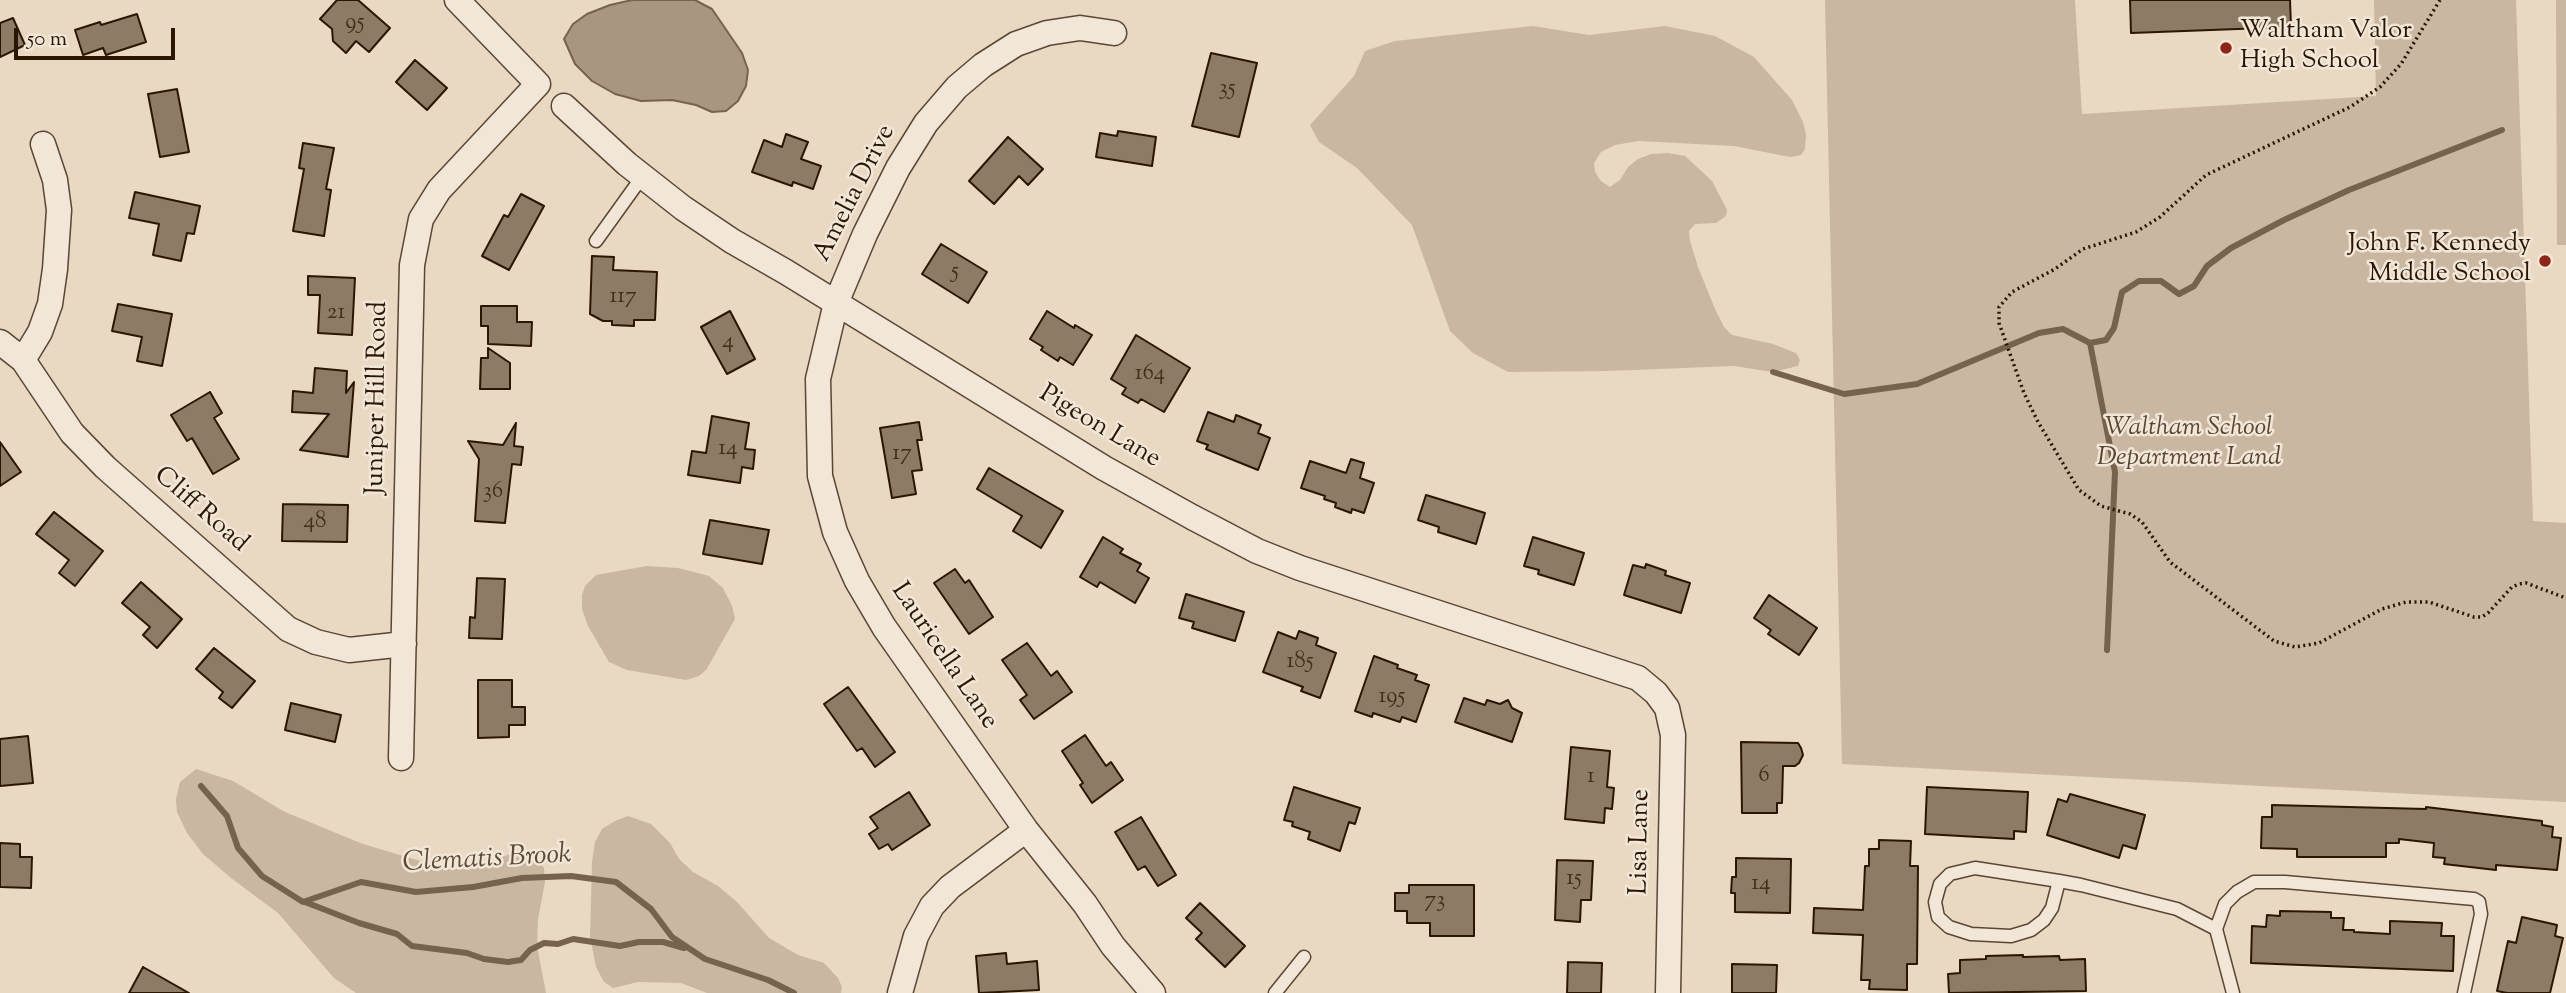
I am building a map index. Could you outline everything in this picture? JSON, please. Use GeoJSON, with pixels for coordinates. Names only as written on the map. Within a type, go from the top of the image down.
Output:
{"type":"FeatureCollection","features":[{"type":"Feature","properties":{"kind":"street","name":"Juniper Hill Road"},"geometry":{"type":"LineString","coordinates":[[401,758],[412,265],[421,219],[439,190],[538,84],[457,0]]}},
{"type":"Feature","properties":{"kind":"street","name":"Amelia Drive"},"geometry":{"type":"LineString","coordinates":[[836,303],[865,234],[898,168],[926,122],[957,87],[983,65],[1016,44],[1047,33],[1080,28],[1114,33]]}},
{"type":"Feature","properties":{"kind":"street","name":"Pigeon Lane"},"geometry":{"type":"LineString","coordinates":[[564,106],[642,177],[732,241],[1104,468],[1257,551],[1411,606],[1639,678],[1658,695]]}},
{"type":"Feature","properties":{"kind":"street"},"geometry":{"type":"LineString","coordinates":[[23,360],[40,332],[50,304],[55,269],[58,209],[55,180],[43,144]]}},
{"type":"Feature","properties":{"kind":"street","name":"Lauricella Lane"},"geometry":{"type":"LineString","coordinates":[[836,303],[818,379],[820,476],[835,532],[857,581],[884,627],[1026,830],[1085,904],[1113,946],[1153,993]]}},
{"type":"Feature","properties":{"kind":"street","name":"Cliff Road"},"geometry":{"type":"LineString","coordinates":[[0,342],[23,360],[72,433],[105,467],[288,629],[316,642],[349,650],[404,644]]}},
{"type":"Feature","properties":{"kind":"street","name":"Lisa Lane"},"geometry":{"type":"LineString","coordinates":[[1658,695],[1667,708],[1673,735],[1668,993]]}},
{"type":"Feature","properties":{"kind":"street"},"geometry":{"type":"LineString","coordinates":[[900,993],[916,936],[932,906],[959,880],[1026,830]]}},
{"type":"Feature","properties":{"kind":"lane"},"geometry":{"type":"LineString","coordinates":[[597,241],[642,177]]}},
{"type":"Feature","properties":{"kind":"lane"},"geometry":{"type":"LineString","coordinates":[[2059,881],[2052,908],[2044,920],[2031,930],[2011,936],[1971,934],[1949,927],[1938,917],[1935,902],[1940,884],[1950,874],[1975,868],[2059,881],[2177,909],[2216,929]]}},
{"type":"Feature","properties":{"kind":"lane"},"geometry":{"type":"LineString","coordinates":[[2233,993],[2216,929],[2225,905],[2237,892],[2255,882],[2285,882],[2473,899],[2479,902],[2481,914],[2464,993]]}},
{"type":"Feature","properties":{"kind":"lane"},"geometry":{"type":"LineString","coordinates":[[1275,993],[1304,957]]}},
{"type":"Feature","properties":{"kind":"path"},"geometry":{"type":"LineString","coordinates":[[2440,0],[2401,64],[2380,87],[2350,107],[2206,175],[2160,217],[2136,232],[2083,249],[2055,269],[2012,292],[1999,307],[1998,323],[2024,393],[2038,422],[2079,490],[2101,506],[2130,514],[2142,522],[2170,562],[2274,641],[2295,647],[2319,643],[2382,610],[2406,602],[2429,602],[2474,617],[2488,613],[2519,583],[2526,583],[2566,598]]}},
{"type":"Feature","properties":{"kind":"green space","name":"Waltham School Department Land"},"geometry":{"type":"Polygon","coordinates":[[[1825,0],[2075,0],[2082,114],[2376,96],[2374,0],[2516,0],[2533,521],[2566,523],[2566,802],[1842,764],[1825,0]]]}},
{"type":"Feature","properties":{"kind":"green space"},"geometry":{"type":"Polygon","coordinates":[[[2556,0],[2566,0],[2566,245],[2557,245],[2556,0]]]}},
{"type":"Feature","properties":{"kind":"green space"},"geometry":{"type":"Polygon","coordinates":[[[1533,26],[1589,35],[1665,26],[1715,36],[1754,57],[1792,100],[1806,135],[1805,149],[1801,155],[1790,157],[1734,146],[1638,141],[1615,145],[1601,152],[1594,163],[1595,172],[1601,181],[1610,187],[1620,180],[1628,167],[1638,159],[1651,154],[1668,153],[1685,156],[1712,181],[1727,210],[1726,216],[1716,223],[1695,224],[1689,231],[1698,267],[1715,309],[1724,327],[1732,335],[1773,344],[1796,353],[1800,360],[1798,366],[1773,372],[1734,366],[1508,372],[1473,353],[1450,331],[1412,225],[1357,168],[1319,142],[1310,125],[1354,76],[1365,51],[1395,41],[1533,26]]]}},
{"type":"Feature","properties":{"kind":"green space"},"geometry":{"type":"Polygon","coordinates":[[[647,566],[678,568],[709,576],[723,588],[732,606],[735,619],[706,670],[699,676],[686,680],[627,670],[609,662],[588,626],[582,609],[585,586],[596,575],[647,566]]]}},
{"type":"Feature","properties":{"kind":"green space"},"geometry":{"type":"Polygon","coordinates":[[[196,769],[233,781],[285,812],[363,844],[447,869],[467,869],[519,851],[533,852],[544,868],[545,882],[538,919],[537,946],[546,993],[356,993],[334,978],[278,913],[203,854],[187,833],[177,812],[176,799],[180,782],[196,769]]]}},
{"type":"Feature","properties":{"kind":"green space"},"geometry":{"type":"Polygon","coordinates":[[[628,816],[651,824],[670,843],[679,859],[693,872],[718,886],[737,902],[769,938],[798,955],[824,963],[838,978],[842,987],[841,993],[707,993],[681,983],[638,982],[613,988],[604,982],[596,967],[590,937],[592,862],[595,842],[602,829],[628,816]]]}},
{"type":"Feature","properties":{"kind":"shaded area"},"geometry":{"type":"Polygon","coordinates":[[[632,0],[695,0],[712,9],[742,53],[748,70],[746,86],[738,101],[726,111],[712,112],[696,105],[672,100],[641,101],[615,94],[592,81],[575,64],[564,39],[573,24],[587,14],[632,0]]]}},
{"type":"Feature","properties":{"kind":"building"},"geometry":{"type":"Polygon","coordinates":[[[337,0],[358,0],[390,28],[369,52],[356,41],[346,53],[333,41],[332,29],[320,19],[337,0]]]}},
{"type":"Feature","properties":{"kind":"building"},"geometry":{"type":"Polygon","coordinates":[[[2130,0],[2290,0],[2291,27],[2131,33],[2130,0]]]}},
{"type":"Feature","properties":{"kind":"building"},"geometry":{"type":"Polygon","coordinates":[[[137,14],[146,42],[106,55],[103,48],[83,55],[75,30],[137,14]]]}},
{"type":"Feature","properties":{"kind":"building"},"geometry":{"type":"Polygon","coordinates":[[[13,18],[25,45],[0,57],[0,23],[13,18]]]}},
{"type":"Feature","properties":{"kind":"building"},"geometry":{"type":"Polygon","coordinates":[[[1211,53],[1257,63],[1239,137],[1192,126],[1211,53]]]}},
{"type":"Feature","properties":{"kind":"building"},"geometry":{"type":"Polygon","coordinates":[[[415,60],[447,88],[427,110],[396,82],[415,60]]]}},
{"type":"Feature","properties":{"kind":"building"},"geometry":{"type":"Polygon","coordinates":[[[177,89],[189,152],[160,157],[148,94],[177,89]]]}},
{"type":"Feature","properties":{"kind":"building"},"geometry":{"type":"Polygon","coordinates":[[[1118,131],[1156,137],[1152,166],[1096,157],[1100,133],[1117,136],[1118,131]]]}},
{"type":"Feature","properties":{"kind":"building"},"geometry":{"type":"Polygon","coordinates":[[[786,134],[808,142],[801,159],[821,166],[813,189],[793,182],[792,186],[752,172],[764,140],[782,147],[786,134]]]}},
{"type":"Feature","properties":{"kind":"building"},"geometry":{"type":"Polygon","coordinates":[[[1008,137],[1043,169],[1028,185],[1019,176],[994,204],[969,181],[1008,137]]]}},
{"type":"Feature","properties":{"kind":"building"},"geometry":{"type":"Polygon","coordinates":[[[303,143],[334,148],[326,189],[331,190],[324,236],[293,231],[304,169],[299,168],[303,143]]]}},
{"type":"Feature","properties":{"kind":"building"},"geometry":{"type":"Polygon","coordinates":[[[135,192],[200,206],[194,234],[187,233],[181,261],[153,255],[159,224],[129,218],[135,192]]]}},
{"type":"Feature","properties":{"kind":"building"},"geometry":{"type":"Polygon","coordinates":[[[521,194],[544,206],[509,270],[482,256],[504,215],[508,217],[521,194]]]}},
{"type":"Feature","properties":{"kind":"building"},"geometry":{"type":"Polygon","coordinates":[[[941,244],[987,272],[968,303],[922,274],[941,244]]]}},
{"type":"Feature","properties":{"kind":"building"},"geometry":{"type":"Polygon","coordinates":[[[592,256],[614,257],[613,270],[657,272],[655,320],[634,320],[634,326],[612,325],[612,321],[603,321],[590,314],[592,256]]]}},
{"type":"Feature","properties":{"kind":"building"},"geometry":{"type":"Polygon","coordinates":[[[308,276],[355,278],[352,335],[318,333],[320,295],[308,295],[308,276]]]}},
{"type":"Feature","properties":{"kind":"building"},"geometry":{"type":"Polygon","coordinates":[[[118,304],[172,314],[162,366],[137,361],[142,337],[112,331],[118,304]]]}},
{"type":"Feature","properties":{"kind":"building"},"geometry":{"type":"Polygon","coordinates":[[[481,306],[517,306],[517,322],[532,322],[531,346],[488,344],[488,326],[481,326],[481,306]]]}},
{"type":"Feature","properties":{"kind":"building"},"geometry":{"type":"Polygon","coordinates":[[[730,311],[755,359],[727,374],[701,327],[730,311]]]}},
{"type":"Feature","properties":{"kind":"building"},"geometry":{"type":"Polygon","coordinates":[[[1047,311],[1074,328],[1075,325],[1092,335],[1073,365],[1060,357],[1058,361],[1030,339],[1047,311]]]}},
{"type":"Feature","properties":{"kind":"building"},"geometry":{"type":"Polygon","coordinates":[[[1136,335],[1190,368],[1164,412],[1141,399],[1138,403],[1122,394],[1126,388],[1111,379],[1136,335]]]}},
{"type":"Feature","properties":{"kind":"building"},"geometry":{"type":"Polygon","coordinates":[[[488,348],[510,363],[510,389],[480,389],[481,358],[488,358],[488,348]]]}},
{"type":"Feature","properties":{"kind":"building"},"geometry":{"type":"Polygon","coordinates":[[[315,368],[347,371],[346,393],[354,382],[348,457],[300,450],[329,414],[292,412],[293,391],[313,393],[315,368]]]}},
{"type":"Feature","properties":{"kind":"building"},"geometry":{"type":"Polygon","coordinates":[[[210,392],[222,413],[214,418],[239,459],[213,474],[192,438],[187,441],[171,415],[210,392]]]}},
{"type":"Feature","properties":{"kind":"building"},"geometry":{"type":"Polygon","coordinates":[[[1208,412],[1234,422],[1236,415],[1261,425],[1258,433],[1270,438],[1258,470],[1206,449],[1208,445],[1197,441],[1208,412]]]}},
{"type":"Feature","properties":{"kind":"building"},"geometry":{"type":"Polygon","coordinates":[[[712,416],[749,423],[745,449],[755,450],[753,469],[742,467],[740,483],[688,475],[692,451],[706,453],[712,416]]]}},
{"type":"Feature","properties":{"kind":"building"},"geometry":{"type":"Polygon","coordinates":[[[919,422],[922,440],[917,440],[922,470],[912,471],[916,494],[892,498],[880,428],[919,422]]]}},
{"type":"Feature","properties":{"kind":"building"},"geometry":{"type":"Polygon","coordinates":[[[516,423],[514,446],[523,447],[521,465],[512,464],[505,523],[475,521],[479,459],[468,441],[503,445],[516,423]]]}},
{"type":"Feature","properties":{"kind":"building"},"geometry":{"type":"Polygon","coordinates":[[[0,442],[21,472],[0,486],[0,442]]]}},
{"type":"Feature","properties":{"kind":"building"},"geometry":{"type":"Polygon","coordinates":[[[1351,459],[1364,463],[1360,478],[1374,483],[1364,513],[1352,509],[1351,513],[1335,507],[1336,503],[1324,499],[1325,496],[1301,488],[1310,461],[1346,473],[1351,459]]]}},
{"type":"Feature","properties":{"kind":"building"},"geometry":{"type":"Polygon","coordinates":[[[989,468],[1063,511],[1041,548],[1013,531],[1022,516],[977,489],[989,468]]]}},
{"type":"Feature","properties":{"kind":"building"},"geometry":{"type":"Polygon","coordinates":[[[1426,495],[1485,513],[1476,544],[1438,532],[1439,527],[1418,520],[1426,495]]]}},
{"type":"Feature","properties":{"kind":"building"},"geometry":{"type":"Polygon","coordinates":[[[283,504],[348,505],[347,542],[282,541],[283,504]]]}},
{"type":"Feature","properties":{"kind":"building"},"geometry":{"type":"Polygon","coordinates":[[[54,512],[103,551],[75,586],[59,573],[69,560],[36,534],[54,512]]]}},
{"type":"Feature","properties":{"kind":"building"},"geometry":{"type":"Polygon","coordinates":[[[710,520],[769,530],[762,564],[703,554],[710,520]]]}},
{"type":"Feature","properties":{"kind":"building"},"geometry":{"type":"Polygon","coordinates":[[[1103,537],[1123,549],[1120,553],[1141,564],[1137,571],[1149,578],[1135,603],[1100,582],[1097,587],[1080,577],[1103,537]]]}},
{"type":"Feature","properties":{"kind":"building"},"geometry":{"type":"Polygon","coordinates":[[[1533,537],[1584,553],[1574,585],[1538,574],[1539,570],[1524,566],[1533,537]]]}},
{"type":"Feature","properties":{"kind":"building"},"geometry":{"type":"Polygon","coordinates":[[[1646,564],[1666,571],[1665,575],[1690,583],[1681,613],[1624,595],[1633,565],[1645,568],[1646,564]]]}},
{"type":"Feature","properties":{"kind":"building"},"geometry":{"type":"Polygon","coordinates":[[[955,569],[965,583],[969,580],[993,617],[969,634],[934,583],[955,569]]]}},
{"type":"Feature","properties":{"kind":"building"},"geometry":{"type":"Polygon","coordinates":[[[477,578],[505,579],[502,639],[469,638],[470,617],[475,618],[477,578]]]}},
{"type":"Feature","properties":{"kind":"building"},"geometry":{"type":"Polygon","coordinates":[[[141,582],[182,619],[157,648],[143,635],[150,627],[122,603],[141,582]]]}},
{"type":"Feature","properties":{"kind":"building"},"geometry":{"type":"Polygon","coordinates":[[[1186,594],[1244,612],[1235,641],[1192,628],[1194,622],[1179,618],[1186,594]]]}},
{"type":"Feature","properties":{"kind":"building"},"geometry":{"type":"Polygon","coordinates":[[[1769,595],[1817,628],[1799,655],[1768,634],[1771,630],[1754,618],[1769,595]]]}},
{"type":"Feature","properties":{"kind":"building"},"geometry":{"type":"Polygon","coordinates":[[[1299,631],[1318,638],[1316,645],[1336,653],[1320,698],[1301,691],[1303,687],[1263,672],[1278,632],[1296,639],[1299,631]]]}},
{"type":"Feature","properties":{"kind":"building"},"geometry":{"type":"Polygon","coordinates":[[[1027,643],[1051,676],[1057,671],[1072,692],[1034,719],[1020,700],[1027,695],[1002,660],[1027,643]]]}},
{"type":"Feature","properties":{"kind":"building"},"geometry":{"type":"Polygon","coordinates":[[[214,648],[255,681],[232,708],[219,698],[223,692],[196,669],[214,648]]]}},
{"type":"Feature","properties":{"kind":"building"},"geometry":{"type":"Polygon","coordinates":[[[1374,656],[1417,675],[1415,680],[1429,685],[1416,722],[1402,717],[1400,722],[1373,713],[1372,717],[1355,711],[1374,656]]]}},
{"type":"Feature","properties":{"kind":"building"},"geometry":{"type":"Polygon","coordinates":[[[478,680],[512,680],[512,707],[525,707],[525,725],[509,725],[509,737],[478,738],[478,680]]]}},
{"type":"Feature","properties":{"kind":"building"},"geometry":{"type":"Polygon","coordinates":[[[848,687],[895,752],[875,767],[862,748],[857,751],[824,704],[848,687]]]}},
{"type":"Feature","properties":{"kind":"building"},"geometry":{"type":"Polygon","coordinates":[[[1464,698],[1485,705],[1487,700],[1500,704],[1508,700],[1512,708],[1522,713],[1512,742],[1455,722],[1464,698]]]}},
{"type":"Feature","properties":{"kind":"building"},"geometry":{"type":"Polygon","coordinates":[[[291,703],[341,715],[335,742],[285,730],[291,703]]]}},
{"type":"Feature","properties":{"kind":"building"},"geometry":{"type":"Polygon","coordinates":[[[1085,735],[1106,766],[1111,762],[1123,780],[1092,803],[1080,785],[1083,783],[1062,751],[1085,735]]]}},
{"type":"Feature","properties":{"kind":"building"},"geometry":{"type":"Polygon","coordinates":[[[28,736],[33,783],[0,786],[0,739],[28,736]]]}},
{"type":"Feature","properties":{"kind":"building"},"geometry":{"type":"Polygon","coordinates":[[[1741,742],[1798,743],[1801,748],[1803,755],[1799,763],[1795,766],[1783,766],[1782,803],[1777,803],[1777,813],[1742,813],[1741,742]]]}},
{"type":"Feature","properties":{"kind":"building"},"geometry":{"type":"Polygon","coordinates":[[[1571,747],[1610,751],[1607,787],[1614,788],[1612,809],[1605,808],[1604,823],[1565,819],[1571,747]]]}},
{"type":"Feature","properties":{"kind":"building"},"geometry":{"type":"Polygon","coordinates":[[[1294,787],[1360,808],[1355,824],[1349,822],[1340,851],[1308,839],[1310,832],[1284,820],[1294,787]]]}},
{"type":"Feature","properties":{"kind":"building"},"geometry":{"type":"Polygon","coordinates":[[[1927,787],[2028,792],[2026,832],[2014,831],[2014,839],[1925,834],[1927,787]]]}},
{"type":"Feature","properties":{"kind":"building"},"geometry":{"type":"Polygon","coordinates":[[[909,792],[930,825],[892,850],[888,844],[879,849],[869,834],[878,828],[870,817],[909,792]]]}},
{"type":"Feature","properties":{"kind":"building"},"geometry":{"type":"Polygon","coordinates":[[[2070,794],[2145,815],[2136,849],[2123,845],[2119,858],[2047,835],[2058,799],[2067,802],[2070,794]]]}},
{"type":"Feature","properties":{"kind":"building"},"geometry":{"type":"Polygon","coordinates":[[[2272,805],[2426,807],[2542,821],[2542,825],[2553,827],[2552,837],[2561,838],[2557,870],[2496,865],[2496,870],[2444,864],[2445,858],[2433,857],[2434,843],[2399,839],[2399,843],[2386,843],[2386,857],[2297,857],[2297,849],[2261,848],[2262,817],[2272,817],[2272,805]]]}},
{"type":"Feature","properties":{"kind":"building"},"geometry":{"type":"Polygon","coordinates":[[[1141,817],[1176,875],[1158,886],[1145,866],[1138,870],[1115,832],[1141,817]]]}},
{"type":"Feature","properties":{"kind":"building"},"geometry":{"type":"Polygon","coordinates":[[[1879,840],[1911,841],[1910,866],[1918,866],[1917,964],[1907,964],[1907,990],[1869,989],[1870,980],[1861,980],[1863,935],[1813,933],[1814,908],[1863,910],[1865,866],[1869,866],[1869,849],[1879,849],[1879,840]]]}},
{"type":"Feature","properties":{"kind":"building"},"geometry":{"type":"Polygon","coordinates":[[[0,843],[20,844],[20,857],[32,857],[31,888],[0,887],[0,843]]]}},
{"type":"Feature","properties":{"kind":"building"},"geometry":{"type":"Polygon","coordinates":[[[1736,858],[1791,859],[1790,913],[1735,912],[1735,893],[1731,893],[1732,877],[1736,877],[1736,858]]]}},
{"type":"Feature","properties":{"kind":"building"},"geometry":{"type":"Polygon","coordinates":[[[1557,860],[1593,861],[1591,900],[1581,900],[1580,922],[1555,920],[1557,860]]]}},
{"type":"Feature","properties":{"kind":"building"},"geometry":{"type":"Polygon","coordinates":[[[1409,885],[1474,885],[1474,936],[1430,936],[1430,923],[1407,923],[1407,911],[1395,911],[1395,893],[1409,893],[1409,885]]]}},
{"type":"Feature","properties":{"kind":"building"},"geometry":{"type":"Polygon","coordinates":[[[1200,903],[1245,946],[1225,967],[1196,939],[1202,933],[1186,918],[1200,903]]]}},
{"type":"Feature","properties":{"kind":"building"},"geometry":{"type":"Polygon","coordinates":[[[2280,911],[2331,912],[2331,918],[2344,918],[2343,930],[2354,932],[2390,934],[2390,921],[2442,923],[2441,936],[2454,936],[2453,971],[2251,963],[2252,926],[2266,927],[2267,915],[2280,916],[2280,911]]]}},
{"type":"Feature","properties":{"kind":"building"},"geometry":{"type":"Polygon","coordinates":[[[2522,917],[2557,925],[2555,936],[2563,938],[2550,993],[2497,991],[2508,941],[2516,943],[2522,917]]]}},
{"type":"Feature","properties":{"kind":"building"},"geometry":{"type":"Polygon","coordinates":[[[1006,953],[1007,964],[1037,961],[1039,990],[979,993],[976,956],[1006,953]]]}},
{"type":"Feature","properties":{"kind":"building"},"geometry":{"type":"Polygon","coordinates":[[[2023,955],[2059,956],[2060,960],[2085,959],[2086,991],[1949,993],[1948,974],[1960,973],[1960,960],[2023,955]]]}},
{"type":"Feature","properties":{"kind":"building"},"geometry":{"type":"Polygon","coordinates":[[[1568,962],[1602,963],[1601,993],[1567,993],[1568,962]]]}},
{"type":"Feature","properties":{"kind":"building"},"geometry":{"type":"Polygon","coordinates":[[[1732,964],[1777,965],[1776,993],[1732,993],[1732,964]]]}},
{"type":"Feature","properties":{"kind":"building"},"geometry":{"type":"Polygon","coordinates":[[[143,967],[189,993],[129,993],[143,967]]]}},
{"type":"Feature","properties":{"kind":"waterway"},"geometry":{"type":"LineString","coordinates":[[1773,372],[1844,394],[1917,384],[2039,333],[2063,329],[2090,343],[2106,340],[2114,328],[2122,292],[2139,281],[2161,281],[2179,294],[2194,286],[2207,266],[2231,248],[2284,220],[2349,190],[2502,130]]}},
{"type":"Feature","properties":{"kind":"waterway"},"geometry":{"type":"LineString","coordinates":[[2090,343],[2115,472],[2107,650]]}},
{"type":"Feature","properties":{"kind":"waterway","name":"Clematis Brook"},"geometry":{"type":"LineString","coordinates":[[201,786],[227,816],[238,848],[262,876],[303,902],[361,882],[416,892],[473,887],[522,878],[571,876],[616,882],[651,909],[672,937],[705,959],[768,980],[794,993]]}},
{"type":"Feature","properties":{"kind":"waterway","name":"Clematis Brook"},"geometry":{"type":"LineString","coordinates":[[305,902],[397,934],[412,946],[467,953],[484,959],[508,962],[521,960],[530,950],[544,943],[558,944],[573,939],[620,946],[639,942],[663,942],[684,948]]}},
{"type":"Feature","properties":{"kind":"place","name":"Waltham Valor High School"},"geometry":{"type":"Point","coordinates":[2226,48]}},
{"type":"Feature","properties":{"kind":"place","name":"John F. Kennedy Middle School"},"geometry":{"type":"Point","coordinates":[2545,261]}}]}
